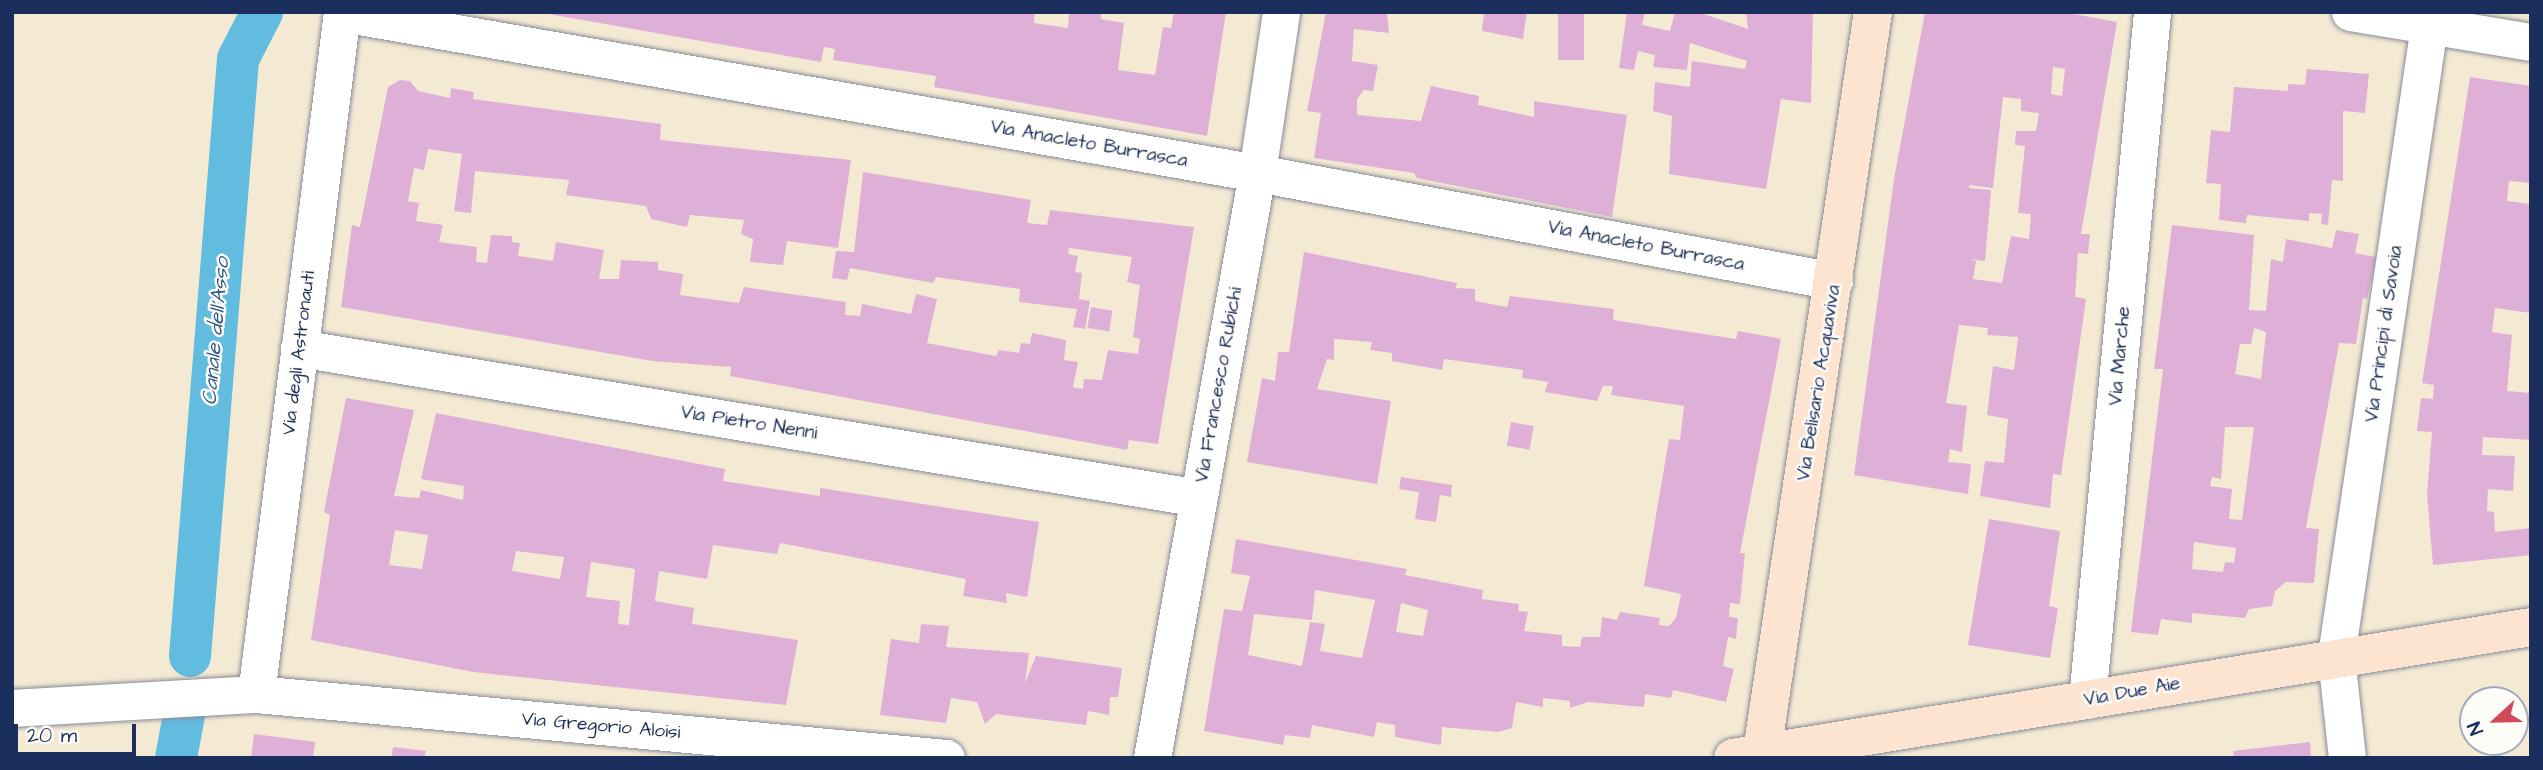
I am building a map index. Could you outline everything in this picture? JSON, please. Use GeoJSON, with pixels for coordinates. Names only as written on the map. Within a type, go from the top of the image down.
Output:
{"type":"FeatureCollection","features":[{"type":"Feature","properties":{"kind":"street","name":"Via Francesco Rubichi"},"geometry":{"type":"LineString","coordinates":[[1152,758],[1256,173],[1281,12]]}},
{"type":"Feature","properties":{"kind":"street","name":"Via Belisario Acquaviva"},"geometry":{"type":"LineString","coordinates":[[1754,756],[1834,281],[1873,12]]}},
{"type":"Feature","properties":{"kind":"street","name":"Via Marche"},"geometry":{"type":"LineString","coordinates":[[2087,700],[2152,12]]}},
{"type":"Feature","properties":{"kind":"street"},"geometry":{"type":"LineString","coordinates":[[2350,12],[2430,20],[2531,43]]}},
{"type":"Feature","properties":{"kind":"street","name":"Via Anacleto Burrasca"},"geometry":{"type":"LineString","coordinates":[[342,13],[1256,173],[1834,281]]}},
{"type":"Feature","properties":{"kind":"street","name":"Via degli Astronauti"},"geometry":{"type":"LineString","coordinates":[[239,694],[299,348],[342,13]]}},
{"type":"Feature","properties":{"kind":"street","name":"Via Principi di Savoia"},"geometry":{"type":"LineString","coordinates":[[2347,758],[2336,656],[2430,20]]}},
{"type":"Feature","properties":{"kind":"street","name":"Via Pietro Nenni"},"geometry":{"type":"LineString","coordinates":[[299,348],[1199,498]]}},
{"type":"Feature","properties":{"kind":"street","name":"Via Due Aie"},"geometry":{"type":"LineString","coordinates":[[1754,756],[1839,747],[2336,656],[2531,627]]}},
{"type":"Feature","properties":{"kind":"street","name":"Via Gregorio Aloisi"},"geometry":{"type":"LineString","coordinates":[[12,708],[239,694],[946,758]]}},
{"type":"Feature","properties":{"kind":"building"},"geometry":{"type":"Polygon","coordinates":[[[537,12],[1035,12],[1034,23],[1068,28],[1069,12],[1101,12],[1101,19],[1124,23],[1118,70],[1155,75],[1163,27],[1171,28],[1174,12],[1226,12],[1207,136],[934,87],[936,76],[833,60],[835,49],[824,47],[821,62],[537,12]]]}},
{"type":"Feature","properties":{"kind":"building"},"geometry":{"type":"Polygon","coordinates":[[[1326,12],[1387,12],[1389,33],[1354,29],[1352,61],[1378,65],[1373,91],[1364,90],[1357,99],[1357,115],[1421,121],[1431,86],[1479,96],[1478,105],[1534,117],[1534,101],[1627,115],[1612,217],[1417,178],[1414,173],[1314,158],[1321,113],[1307,111],[1326,12]]]}},
{"type":"Feature","properties":{"kind":"building"},"geometry":{"type":"Polygon","coordinates":[[[1484,12],[1527,12],[1523,39],[1482,31],[1484,12]]]}},
{"type":"Feature","properties":{"kind":"building"},"geometry":{"type":"Polygon","coordinates":[[[1558,12],[1584,12],[1584,60],[1558,60],[1558,12]]]}},
{"type":"Feature","properties":{"kind":"building"},"geometry":{"type":"Polygon","coordinates":[[[1627,12],[1645,12],[1642,25],[1670,31],[1675,12],[1698,12],[1748,29],[1746,12],[1813,12],[1811,103],[1781,99],[1766,189],[1669,174],[1672,116],[1653,111],[1655,82],[1690,87],[1692,61],[1745,69],[1747,61],[1690,43],[1687,70],[1653,67],[1655,55],[1638,51],[1634,70],[1619,68],[1627,12]]]}},
{"type":"Feature","properties":{"kind":"building"},"geometry":{"type":"Polygon","coordinates":[[[1925,12],[2063,12],[2117,22],[2081,234],[2090,234],[2088,254],[2078,253],[2075,297],[2086,299],[2061,475],[2053,474],[2050,508],[1980,496],[1985,461],[2004,463],[2008,419],[1987,415],[1993,366],[2014,370],[2018,337],[1987,335],[1988,328],[1959,325],[1946,403],[1967,406],[1962,452],[1950,449],[1948,462],[1971,464],[1968,494],[1854,475],[1894,179],[1925,12]],[[2053,67],[2051,94],[2062,96],[2065,69],[2053,67]],[[2003,97],[1993,188],[1969,185],[1969,188],[1991,190],[1985,261],[1969,259],[1976,261],[1973,279],[2002,283],[2011,236],[2029,239],[2031,214],[2018,213],[2025,146],[2015,145],[2016,131],[2036,131],[2039,113],[2021,111],[2021,99],[2003,97]]]}},
{"type":"Feature","properties":{"kind":"building"},"geometry":{"type":"Polygon","coordinates":[[[2307,69],[2369,74],[2365,113],[2343,111],[2343,181],[2332,180],[2328,225],[2321,224],[2322,214],[2309,213],[2309,221],[2247,215],[2246,223],[2219,220],[2221,184],[2206,183],[2211,130],[2230,132],[2234,87],[2288,91],[2288,84],[2305,85],[2307,69]]]}},
{"type":"Feature","properties":{"kind":"building"},"geometry":{"type":"Polygon","coordinates":[[[2470,77],[2531,86],[2531,183],[2509,181],[2507,201],[2531,204],[2531,313],[2495,308],[2492,332],[2512,335],[2507,391],[2531,393],[2531,440],[2483,437],[2482,455],[2515,456],[2513,491],[2488,489],[2487,511],[2494,512],[2495,532],[2531,528],[2531,555],[2433,565],[2427,494],[2432,432],[2417,431],[2421,398],[2433,399],[2434,385],[2422,383],[2470,77]]]}},
{"type":"Feature","properties":{"kind":"building"},"geometry":{"type":"Polygon","coordinates":[[[400,80],[410,81],[418,91],[450,98],[451,88],[474,92],[473,99],[661,124],[660,140],[851,160],[838,248],[787,241],[783,265],[750,262],[753,239],[741,234],[744,220],[690,215],[687,227],[651,219],[646,206],[566,195],[569,180],[475,171],[471,213],[454,211],[462,154],[428,149],[424,170],[414,168],[408,201],[419,203],[416,221],[443,225],[439,242],[477,247],[476,262],[487,263],[491,235],[512,236],[512,242],[520,243],[518,256],[553,261],[556,242],[604,250],[599,279],[619,279],[621,260],[658,262],[658,270],[683,274],[680,295],[739,303],[744,287],[846,302],[845,315],[860,316],[862,304],[911,314],[916,294],[937,299],[927,343],[996,356],[999,350],[1019,353],[1021,343],[1030,344],[1032,333],[1066,340],[1064,360],[1078,362],[1073,387],[1083,389],[1084,379],[1102,380],[1108,350],[1138,354],[1140,339],[1133,337],[1140,285],[1127,282],[1132,257],[1069,248],[1068,254],[1078,256],[1075,272],[1082,273],[1079,299],[1090,301],[1085,329],[1073,327],[1077,309],[1019,302],[1020,289],[936,277],[933,283],[850,268],[847,280],[832,278],[836,251],[854,252],[863,172],[1031,200],[1027,223],[1047,225],[1050,210],[1194,227],[1158,444],[1129,440],[1127,450],[730,376],[731,367],[652,361],[341,307],[352,225],[360,227],[388,87],[400,80]]]}},
{"type":"Feature","properties":{"kind":"building"},"geometry":{"type":"Polygon","coordinates":[[[2172,225],[2254,235],[2249,310],[2266,311],[2271,259],[2283,262],[2286,239],[2332,248],[2336,230],[2359,234],[2355,253],[2376,257],[2367,299],[2363,298],[2356,344],[2339,343],[2306,528],[2319,529],[2314,583],[2286,582],[2275,591],[2272,606],[2249,609],[2245,618],[2192,613],[2192,623],[2161,619],[2158,635],[2131,632],[2163,369],[2154,369],[2172,225]],[[2254,328],[2251,344],[2240,344],[2235,374],[2261,379],[2266,332],[2254,328]],[[2225,427],[2221,479],[2212,477],[2210,486],[2232,489],[2229,519],[2242,520],[2254,427],[2225,427]],[[2194,542],[2192,569],[2223,572],[2225,562],[2234,563],[2236,548],[2194,542]]]}},
{"type":"Feature","properties":{"kind":"building"},"geometry":{"type":"Polygon","coordinates":[[[1304,252],[1457,283],[1456,288],[1475,289],[1475,301],[1507,307],[1510,296],[1614,309],[1613,320],[1736,339],[1738,331],[1781,339],[1740,553],[1745,553],[1740,604],[1730,603],[1729,617],[1738,618],[1736,639],[1728,637],[1723,666],[1734,669],[1726,702],[1673,690],[1671,698],[1645,694],[1644,707],[1588,702],[1570,708],[1570,701],[1543,698],[1543,707],[1516,702],[1512,728],[1498,732],[1442,727],[1441,745],[1395,737],[1395,725],[1377,722],[1374,737],[1312,725],[1310,738],[1285,735],[1283,745],[1204,731],[1224,609],[1242,611],[1250,576],[1231,573],[1236,539],[1407,569],[1405,575],[1483,590],[1482,599],[1519,604],[1518,611],[1528,612],[1524,631],[1562,635],[1562,646],[1580,647],[1582,637],[1600,637],[1602,617],[1617,620],[1620,612],[1660,618],[1659,625],[1669,626],[1676,618],[1681,594],[1644,586],[1669,439],[1680,440],[1684,406],[1611,395],[1613,386],[1603,386],[1597,401],[1545,392],[1548,382],[1522,378],[1523,370],[1444,359],[1442,370],[1392,361],[1392,353],[1370,350],[1372,342],[1334,339],[1334,360],[1327,359],[1317,389],[1391,401],[1377,484],[1247,462],[1262,378],[1275,381],[1278,352],[1289,352],[1304,252]],[[1315,590],[1312,620],[1254,614],[1248,655],[1302,666],[1310,622],[1325,624],[1320,651],[1362,658],[1375,600],[1315,590]],[[1401,603],[1396,632],[1423,636],[1428,610],[1401,603]]]}},
{"type":"Feature","properties":{"kind":"building"},"geometry":{"type":"Polygon","coordinates":[[[1091,307],[1113,311],[1109,332],[1087,328],[1091,307]]]}},
{"type":"Feature","properties":{"kind":"building"},"geometry":{"type":"Polygon","coordinates":[[[346,398],[414,410],[394,496],[419,498],[421,490],[463,500],[464,486],[421,479],[436,413],[725,469],[723,481],[820,496],[820,488],[1039,522],[1027,597],[1006,593],[1007,603],[963,596],[966,579],[780,543],[777,554],[713,545],[707,579],[659,571],[655,601],[694,608],[692,624],[798,640],[786,705],[473,672],[311,640],[330,515],[324,512],[346,398]],[[395,530],[389,565],[422,569],[428,535],[395,530]],[[516,551],[512,571],[560,579],[564,557],[516,551]],[[591,562],[586,597],[620,601],[618,624],[629,625],[635,569],[591,562]]]}},
{"type":"Feature","properties":{"kind":"building"},"geometry":{"type":"Polygon","coordinates":[[[1511,422],[1534,426],[1529,450],[1507,446],[1511,422]]]}},
{"type":"Feature","properties":{"kind":"building"},"geometry":{"type":"Polygon","coordinates":[[[1401,477],[1452,485],[1451,497],[1440,495],[1436,522],[1415,519],[1419,492],[1399,489],[1401,477]]]}},
{"type":"Feature","properties":{"kind":"building"},"geometry":{"type":"Polygon","coordinates":[[[1989,519],[2060,531],[2049,606],[2058,608],[2050,658],[1968,645],[1989,519]]]}},
{"type":"Feature","properties":{"kind":"building"},"geometry":{"type":"Polygon","coordinates":[[[921,624],[949,626],[946,647],[1029,653],[1025,683],[1036,656],[1122,668],[1118,697],[1110,697],[1109,715],[1088,711],[1086,725],[996,714],[985,724],[977,702],[951,698],[946,723],[880,715],[891,639],[919,643],[921,624]]]}},
{"type":"Feature","properties":{"kind":"building"},"geometry":{"type":"Polygon","coordinates":[[[254,734],[315,742],[313,758],[251,758],[254,734]]]}},
{"type":"Feature","properties":{"kind":"building"},"geometry":{"type":"Polygon","coordinates":[[[2310,742],[2311,758],[2234,758],[2233,751],[2310,742]]]}},
{"type":"Feature","properties":{"kind":"building"},"geometry":{"type":"Polygon","coordinates":[[[393,747],[426,751],[424,758],[391,758],[393,747]]]}},
{"type":"Feature","properties":{"kind":"waterway","name":"Canale dell'Asso"},"geometry":{"type":"LineString","coordinates":[[190,656],[238,59],[262,12]]}},
{"type":"Feature","properties":{"kind":"waterway","name":"Canale dell'Asso"},"geometry":{"type":"LineString","coordinates":[[176,758],[185,710]]}}]}
